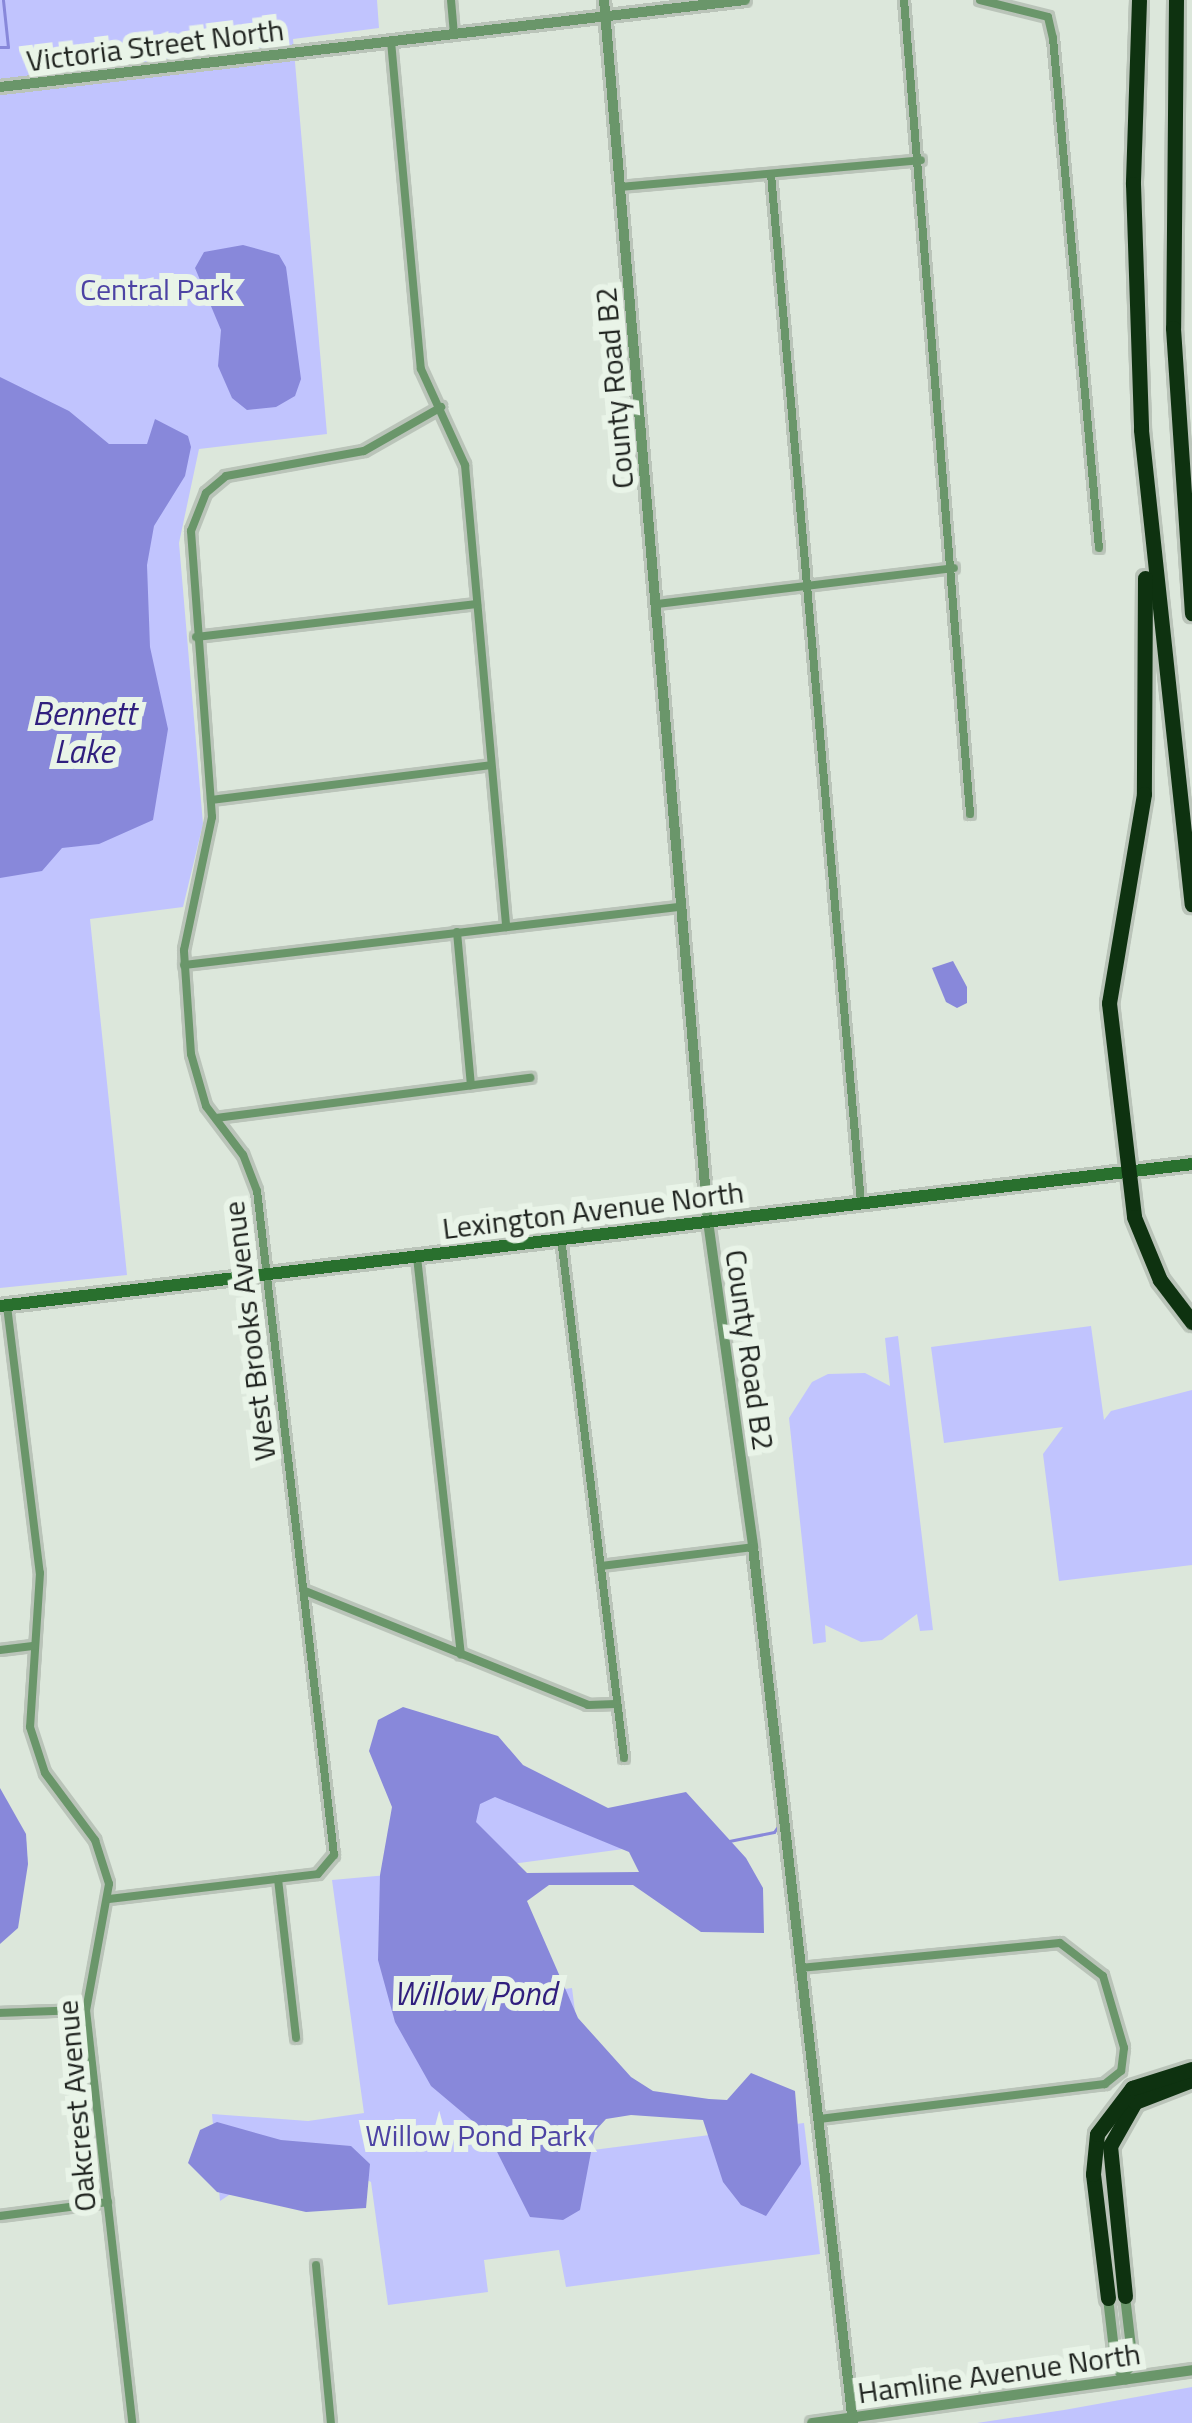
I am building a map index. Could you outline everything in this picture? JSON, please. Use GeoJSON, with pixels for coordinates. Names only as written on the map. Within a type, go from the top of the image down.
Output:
{"type":"FeatureCollection","features":[{"type":"Feature","properties":{"kind":"highway"},"geometry":{"type":"LineString","coordinates":[[1138,0],[1133,184],[1145,476],[1144,794],[1108,1003],[1125,1172],[1151,1263],[1192,1322]]}},
{"type":"Feature","properties":{"kind":"highway"},"geometry":{"type":"LineString","coordinates":[[1176,0],[1173,328],[1192,614]]}},
{"type":"Feature","properties":{"kind":"highway"},"geometry":{"type":"LineString","coordinates":[[1145,476],[1192,904]]}},
{"type":"Feature","properties":{"kind":"highway"},"geometry":{"type":"LineString","coordinates":[[1116,2297],[1093,2174],[1097,2134],[1132,2088],[1192,2069]]}},
{"type":"Feature","properties":{"kind":"highway"},"geometry":{"type":"LineString","coordinates":[[1116,2297],[1110,2146],[1135,2102],[1192,2080]]}},
{"type":"Feature","properties":{"kind":"main road","name":"Lexington Avenue North"},"geometry":{"type":"LineString","coordinates":[[4,1306],[1192,1164]]}},
{"type":"Feature","properties":{"kind":"street"},"geometry":{"type":"LineString","coordinates":[[451,0],[454,34]]}},
{"type":"Feature","properties":{"kind":"street","name":"County Road B2"},"geometry":{"type":"LineString","coordinates":[[604,0],[708,1221],[753,1547],[854,2421]]}},
{"type":"Feature","properties":{"kind":"street","name":"Victoria Street North"},"geometry":{"type":"LineString","coordinates":[[0,87],[745,0]]}},
{"type":"Feature","properties":{"kind":"street"},"geometry":{"type":"LineString","coordinates":[[904,0],[921,160],[970,814]]}},
{"type":"Feature","properties":{"kind":"street"},"geometry":{"type":"LineString","coordinates":[[980,0],[1048,16],[1053,38],[1099,548]]}},
{"type":"Feature","properties":{"kind":"street"},"geometry":{"type":"LineString","coordinates":[[392,41],[418,353],[462,448],[506,927]]}},
{"type":"Feature","properties":{"kind":"street"},"geometry":{"type":"LineString","coordinates":[[621,187],[921,160]]}},
{"type":"Feature","properties":{"kind":"street"},"geometry":{"type":"LineString","coordinates":[[771,174],[861,1202]]}},
{"type":"Feature","properties":{"kind":"street","name":"West Brooks Avenue"},"geometry":{"type":"LineString","coordinates":[[278,1879],[330,1866],[305,1591],[254,1179],[194,1071],[184,965],[211,852],[212,800],[191,531],[215,484],[254,466],[364,451],[441,407]]}},
{"type":"Feature","properties":{"kind":"street"},"geometry":{"type":"LineString","coordinates":[[657,604],[954,568]]}},
{"type":"Feature","properties":{"kind":"street"},"geometry":{"type":"LineString","coordinates":[[196,637],[477,604]]}},
{"type":"Feature","properties":{"kind":"street"},"geometry":{"type":"LineString","coordinates":[[212,800],[491,765]]}},
{"type":"Feature","properties":{"kind":"street"},"geometry":{"type":"LineString","coordinates":[[184,965],[679,907]]}},
{"type":"Feature","properties":{"kind":"street"},"geometry":{"type":"LineString","coordinates":[[457,932],[471,1085]]}},
{"type":"Feature","properties":{"kind":"street"},"geometry":{"type":"LineString","coordinates":[[216,1118],[530,1078]]}},
{"type":"Feature","properties":{"kind":"street"},"geometry":{"type":"LineString","coordinates":[[561,1238],[624,1758]]}},
{"type":"Feature","properties":{"kind":"street"},"geometry":{"type":"LineString","coordinates":[[417,1255],[461,1654]]}},
{"type":"Feature","properties":{"kind":"street","name":"Oakcrest Avenue"},"geometry":{"type":"LineString","coordinates":[[4,1306],[39,1560],[33,1742],[45,1774],[95,1840],[110,1898],[86,2010],[132,2423]]}},
{"type":"Feature","properties":{"kind":"street"},"geometry":{"type":"LineString","coordinates":[[601,1566],[753,1547]]}},
{"type":"Feature","properties":{"kind":"street"},"geometry":{"type":"LineString","coordinates":[[305,1591],[588,1705],[616,1704]]}},
{"type":"Feature","properties":{"kind":"street"},"geometry":{"type":"LineString","coordinates":[[0,1650],[35,1646]]}},
{"type":"Feature","properties":{"kind":"street"},"geometry":{"type":"LineString","coordinates":[[110,1898],[278,1879],[296,2038]]}},
{"type":"Feature","properties":{"kind":"street"},"geometry":{"type":"LineString","coordinates":[[800,1968],[1060,1943],[1102,1976],[1124,2048],[1121,2071],[1106,2084],[819,2119]]}},
{"type":"Feature","properties":{"kind":"street"},"geometry":{"type":"LineString","coordinates":[[0,2013],[86,2010]]}},
{"type":"Feature","properties":{"kind":"street"},"geometry":{"type":"LineString","coordinates":[[0,2216],[108,2202]]}},
{"type":"Feature","properties":{"kind":"street"},"geometry":{"type":"LineString","coordinates":[[316,2265],[332,2423]]}},
{"type":"Feature","properties":{"kind":"street"},"geometry":{"type":"LineString","coordinates":[[1116,2297],[1133,2364],[1125,2376]]}},
{"type":"Feature","properties":{"kind":"street","name":"Hamline Avenue North"},"geometry":{"type":"LineString","coordinates":[[812,2423],[854,2421],[1125,2376],[1192,2370]]}},
{"type":"Feature","properties":{"kind":"street"},"geometry":{"type":"LineString","coordinates":[[897,2423],[922,2410]]}},
{"type":"Feature","properties":{"kind":"green space","name":"Central Park"},"geometry":{"type":"Polygon","coordinates":[[[0,0],[377,0],[379,28],[293,39],[327,434],[199,449],[179,543],[203,824],[183,907],[90,919],[127,1275],[0,1288],[0,0]]]}},
{"type":"Feature","properties":{"kind":"green space"},"geometry":{"type":"Polygon","coordinates":[[[1091,1326],[1104,1420],[1111,1411],[1192,1390],[1192,1565],[1059,1581],[1043,1454],[1063,1427],[944,1443],[931,1347],[1091,1326]]]}},
{"type":"Feature","properties":{"kind":"green space"},"geometry":{"type":"Polygon","coordinates":[[[898,1336],[933,1630],[920,1631],[917,1614],[882,1640],[861,1642],[825,1625],[826,1642],[813,1644],[789,1418],[812,1382],[828,1374],[865,1373],[890,1386],[885,1338],[898,1336]]]}},
{"type":"Feature","properties":{"kind":"green space","name":"Willow Pond Park"},"geometry":{"type":"Polygon","coordinates":[[[410,1758],[631,1848],[504,1865],[521,1995],[572,1988],[593,2150],[804,2123],[820,2254],[566,2287],[559,2250],[484,2260],[488,2292],[388,2305],[371,2182],[346,2170],[256,2177],[220,2201],[212,2114],[308,2121],[364,2113],[332,1880],[421,1872],[410,1758]]]}},
{"type":"Feature","properties":{"kind":"green space"},"geometry":{"type":"Polygon","coordinates":[[[1192,2387],[1192,2423],[977,2423],[1064,2410],[1192,2387]]]}},
{"type":"Feature","properties":{"kind":"water"},"geometry":{"type":"Polygon","coordinates":[[[243,245],[279,255],[286,267],[301,379],[295,396],[276,407],[247,410],[232,398],[218,366],[221,330],[195,268],[204,252],[243,245]]]}},
{"type":"Feature","properties":{"kind":"water","name":"Bennett Lake"},"geometry":{"type":"Polygon","coordinates":[[[0,377],[69,411],[109,444],[147,444],[155,419],[188,436],[191,447],[185,476],[154,526],[147,565],[150,647],[168,729],[153,820],[99,844],[62,848],[42,871],[0,878],[0,377]]]}},
{"type":"Feature","properties":{"kind":"water"},"geometry":{"type":"Polygon","coordinates":[[[953,961],[967,987],[967,1003],[957,1008],[946,1002],[932,968],[953,961]]]}},
{"type":"Feature","properties":{"kind":"water","name":"Willow Pond"},"geometry":{"type":"Polygon","coordinates":[[[403,1707],[498,1736],[523,1765],[608,1808],[686,1792],[746,1858],[763,1888],[764,1933],[701,1932],[633,1885],[549,1885],[527,1901],[578,2018],[631,2077],[653,2091],[709,2099],[727,2100],[751,2073],[795,2091],[801,2164],[766,2216],[741,2205],[723,2182],[703,2120],[631,2115],[606,2119],[595,2131],[580,2210],[563,2220],[530,2217],[488,2134],[431,2086],[395,2022],[378,1960],[380,1875],[392,1807],[369,1751],[378,1720],[403,1707]],[[495,1797],[480,1804],[476,1822],[527,1873],[639,1872],[629,1852],[495,1797]]]}},
{"type":"Feature","properties":{"kind":"water"},"geometry":{"type":"Polygon","coordinates":[[[0,1788],[26,1834],[28,1864],[18,1928],[0,1944],[0,1788]]]}},
{"type":"Feature","properties":{"kind":"water"},"geometry":{"type":"Polygon","coordinates":[[[217,2122],[281,2140],[351,2146],[370,2164],[366,2208],[306,2212],[217,2192],[188,2163],[200,2130],[217,2122]]]}},
{"type":"Feature","properties":{"kind":"waterway"},"geometry":{"type":"LineString","coordinates":[[0,47],[8,47],[3,0]]}},
{"type":"Feature","properties":{"kind":"waterway"},"geometry":{"type":"LineString","coordinates":[[729,1841],[774,1832],[781,1822]]}}]}
